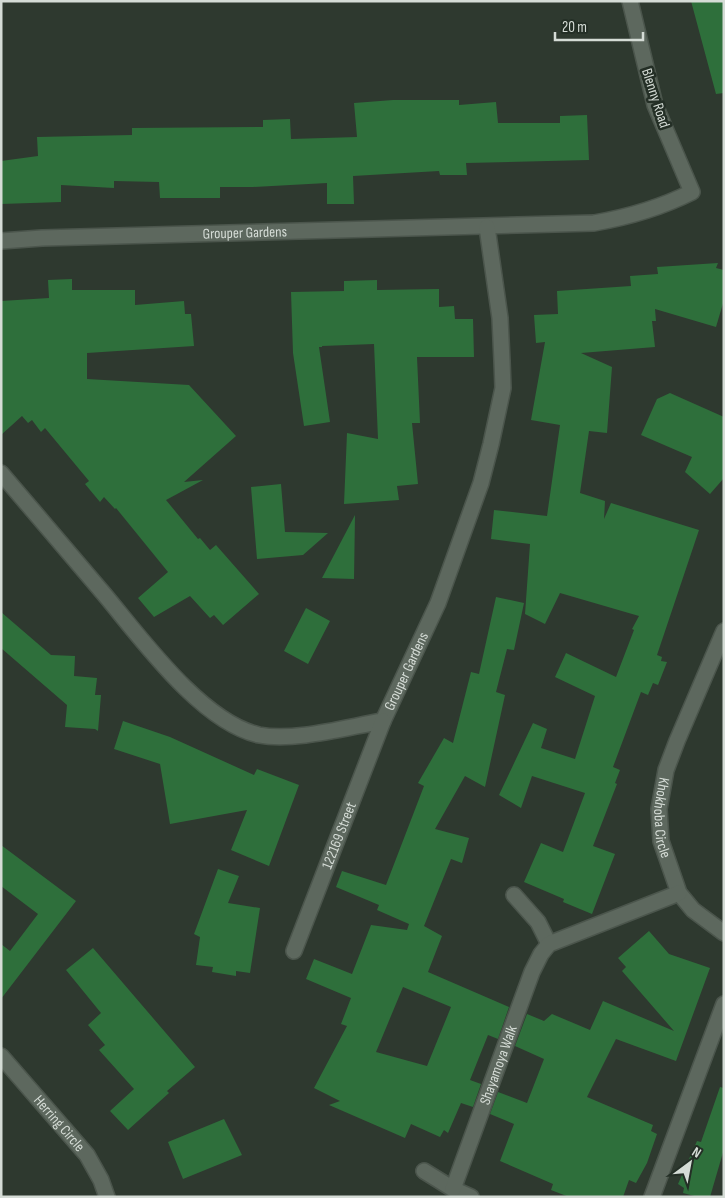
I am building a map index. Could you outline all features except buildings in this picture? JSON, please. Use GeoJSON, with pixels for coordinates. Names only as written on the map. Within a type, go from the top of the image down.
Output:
{"type":"FeatureCollection","features":[{"type":"Feature","properties":{"kind":"street","name":"Blenny Road"},"geometry":{"type":"LineString","coordinates":[[630,1],[655,105],[692,192]]}},
{"type":"Feature","properties":{"kind":"street","name":"Grouper Gardens"},"geometry":{"type":"LineString","coordinates":[[1,241],[42,238],[594,223],[636,214],[668,204],[692,192]]}},
{"type":"Feature","properties":{"kind":"street","name":"Grouper Gardens"},"geometry":{"type":"LineString","coordinates":[[1,473],[174,677],[215,714],[235,725],[258,734],[280,736],[310,734],[382,721],[438,603],[481,483],[491,444],[502,388],[502,370],[500,318],[487,227]]}},
{"type":"Feature","properties":{"kind":"street","name":"Khokhoba Circle"},"geometry":{"type":"LineString","coordinates":[[724,631],[718,658],[666,770],[659,809],[661,841],[679,893],[693,910],[724,933]]}},
{"type":"Feature","properties":{"kind":"street","name":"122169 Street"},"geometry":{"type":"LineString","coordinates":[[294,951],[382,721]]}},
{"type":"Feature","properties":{"kind":"street"},"geometry":{"type":"LineString","coordinates":[[514,895],[538,922],[549,944],[679,893]]}},
{"type":"Feature","properties":{"kind":"street","name":"Shayamoya Walk"},"geometry":{"type":"LineString","coordinates":[[453,1189],[532,972],[541,954],[549,944]]}},
{"type":"Feature","properties":{"kind":"street"},"geometry":{"type":"LineString","coordinates":[[652,1197],[724,1004]]}},
{"type":"Feature","properties":{"kind":"street","name":"Herring Circle"},"geometry":{"type":"LineString","coordinates":[[1,1056],[87,1155],[101,1180],[107,1197]]}},
{"type":"Feature","properties":{"kind":"street"},"geometry":{"type":"LineString","coordinates":[[424,1171],[453,1189],[471,1197]]}}]}
